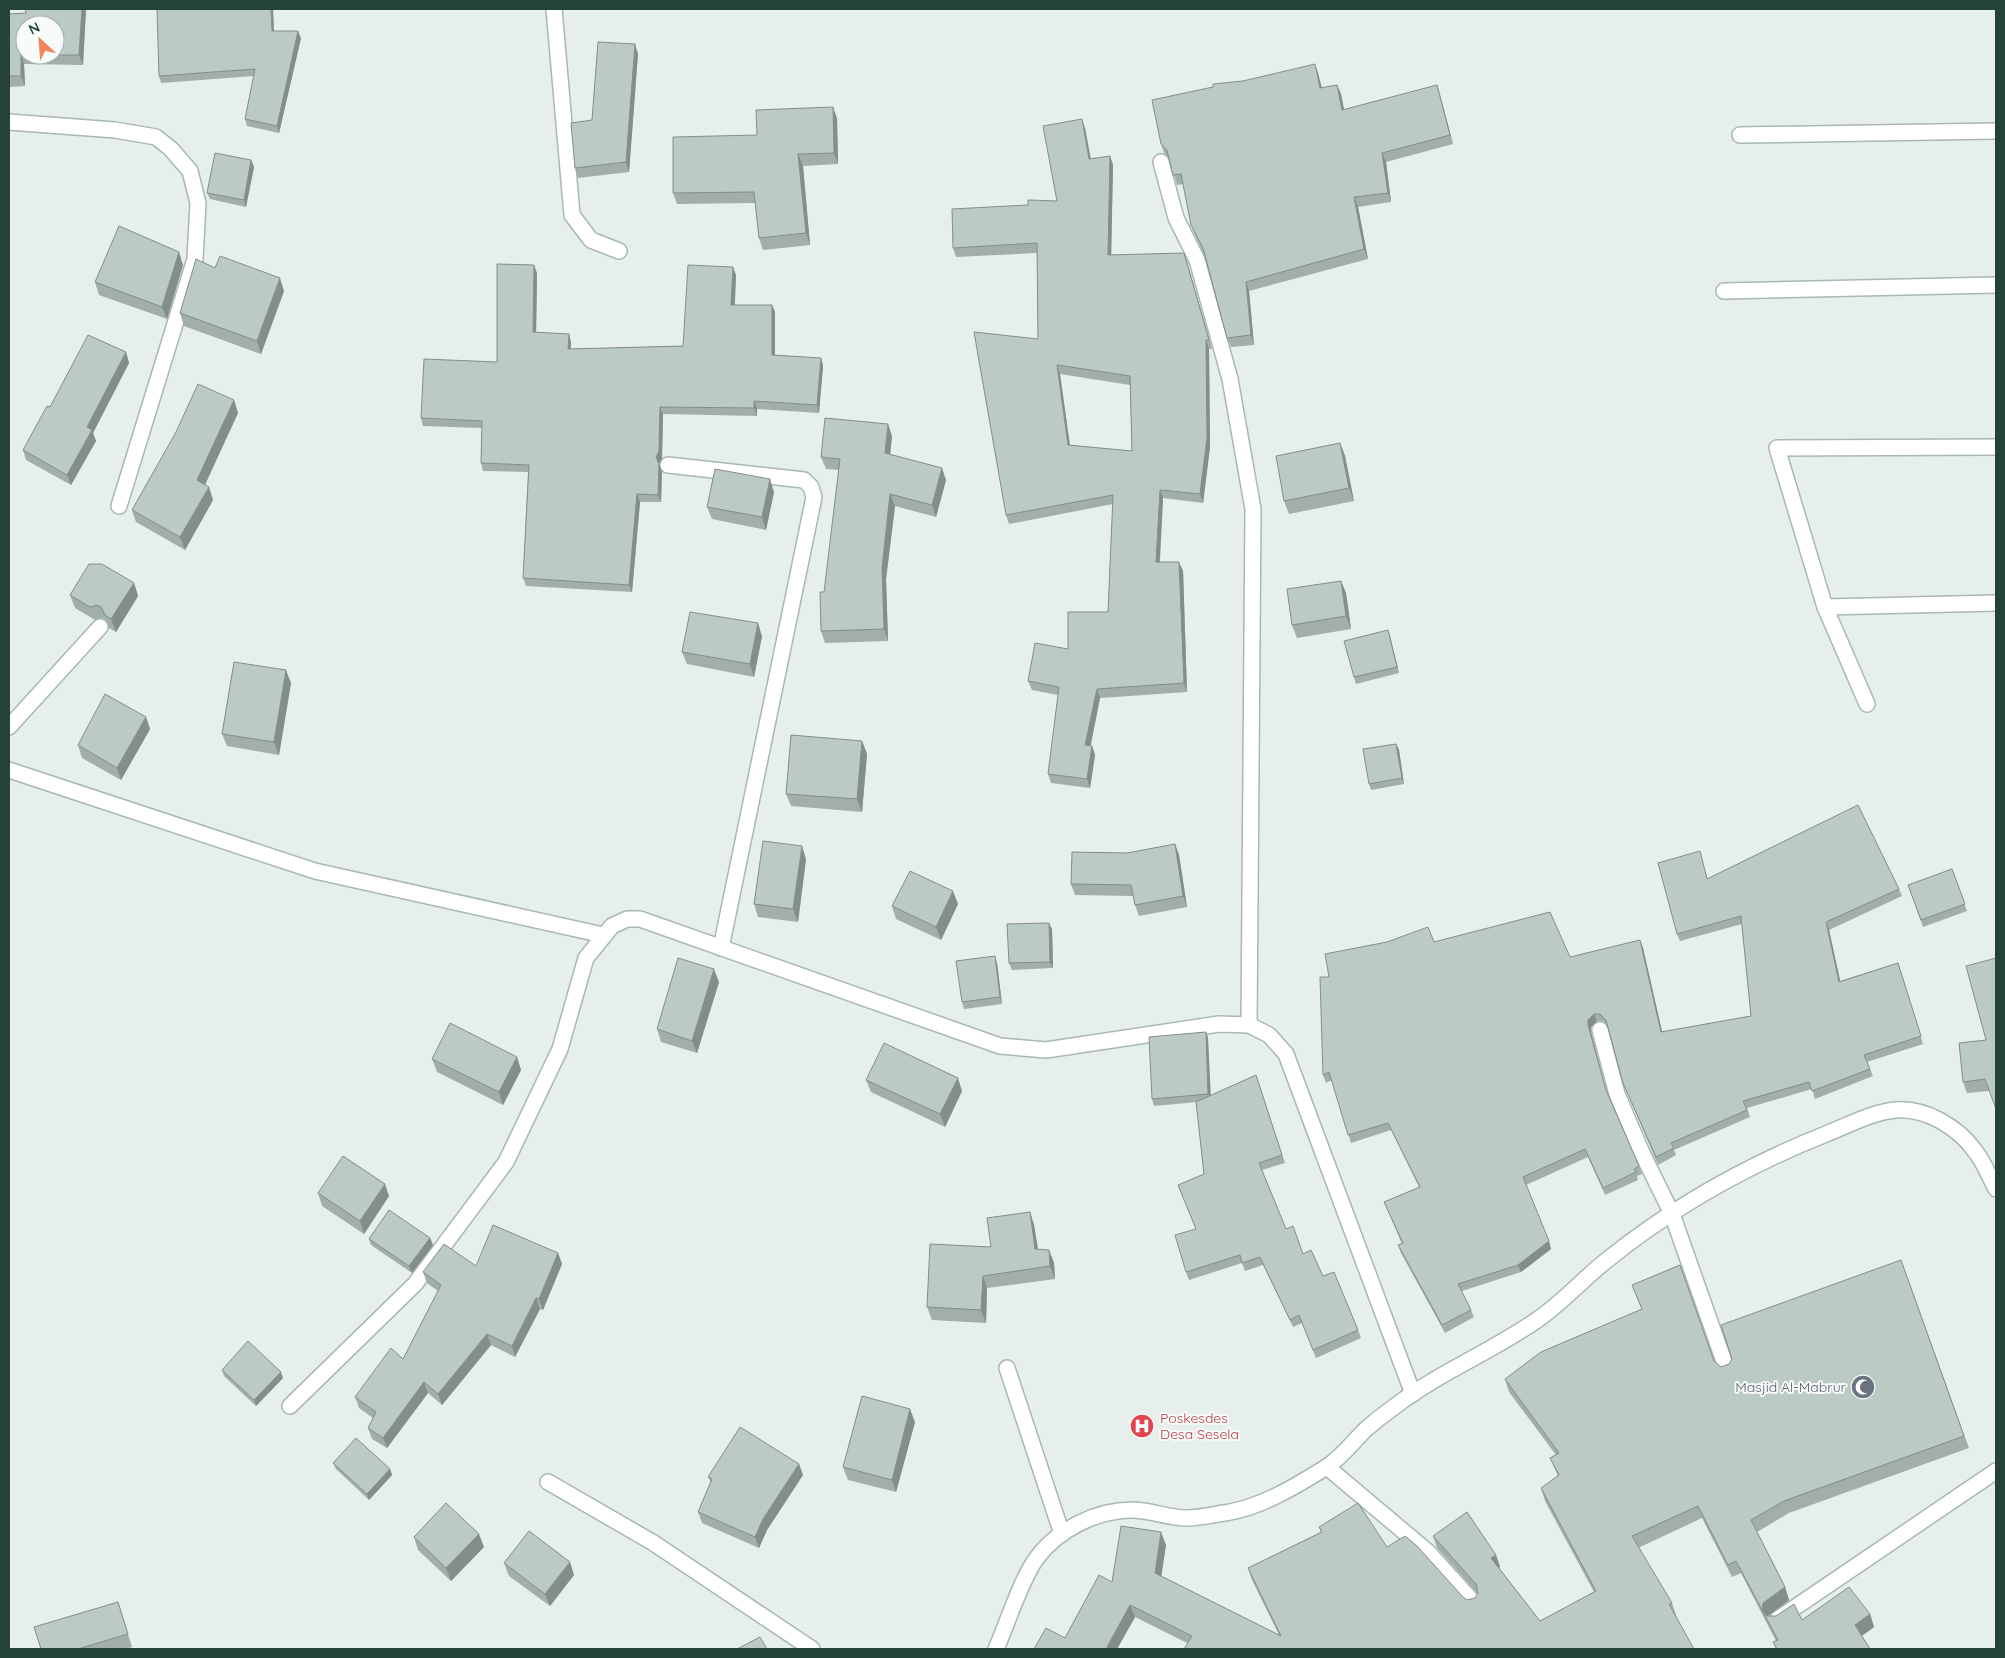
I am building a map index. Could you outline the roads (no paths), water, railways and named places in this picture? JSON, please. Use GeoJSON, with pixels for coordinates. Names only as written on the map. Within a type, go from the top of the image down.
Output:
{"type":"FeatureCollection","features":[{"type":"Feature","properties":{"kind":"street"},"geometry":{"type":"LineString","coordinates":[[554,9],[572,215],[591,240],[619,251]]}},
{"type":"Feature","properties":{"kind":"street"},"geometry":{"type":"LineString","coordinates":[[9,122],[115,130],[156,137],[171,149],[190,171],[198,203],[195,259],[119,506]]}},
{"type":"Feature","properties":{"kind":"street"},"geometry":{"type":"LineString","coordinates":[[1740,135],[1996,131]]}},
{"type":"Feature","properties":{"kind":"street"},"geometry":{"type":"LineString","coordinates":[[1161,162],[1176,218],[1197,260],[1230,379],[1253,509],[1249,1025]]}},
{"type":"Feature","properties":{"kind":"street"},"geometry":{"type":"LineString","coordinates":[[1724,291],[1996,286]]}},
{"type":"Feature","properties":{"kind":"street"},"geometry":{"type":"LineString","coordinates":[[1867,704],[1825,607],[1777,448],[1996,446]]}},
{"type":"Feature","properties":{"kind":"street"},"geometry":{"type":"LineString","coordinates":[[668,465],[804,480],[811,487],[814,497],[721,948]]}},
{"type":"Feature","properties":{"kind":"street"},"geometry":{"type":"LineString","coordinates":[[1825,607],[1996,603]]}},
{"type":"Feature","properties":{"kind":"street"},"geometry":{"type":"LineString","coordinates":[[9,727],[100,627]]}},
{"type":"Feature","properties":{"kind":"street"},"geometry":{"type":"LineString","coordinates":[[9,770],[315,871],[603,935]]}},
{"type":"Feature","properties":{"kind":"street"},"geometry":{"type":"LineString","coordinates":[[290,1406],[415,1284],[506,1162],[560,1049],[586,958],[612,926],[627,919],[640,919],[1000,1046],[1046,1050],[1219,1024],[1249,1025],[1269,1035],[1286,1054],[1413,1394]]}},
{"type":"Feature","properties":{"kind":"street"},"geometry":{"type":"LineString","coordinates":[[1600,1030],[1617,1094],[1642,1153],[1672,1214],[1727,1370]]}},
{"type":"Feature","properties":{"kind":"street"},"geometry":{"type":"LineString","coordinates":[[996,1649],[1034,1562],[1046,1547],[1062,1534],[1078,1524],[1116,1512],[1135,1510],[1162,1516],[1189,1518],[1235,1511],[1267,1501],[1327,1467],[1365,1430],[1413,1394],[1504,1342],[1540,1318],[1574,1291],[1606,1261],[1672,1214],[1712,1190],[1796,1146],[1863,1118],[1896,1110],[1913,1110],[1931,1116],[1955,1131],[1976,1151],[1996,1189]]}},
{"type":"Feature","properties":{"kind":"street"},"geometry":{"type":"LineString","coordinates":[[1007,1368],[1062,1534]]}},
{"type":"Feature","properties":{"kind":"street"},"geometry":{"type":"LineString","coordinates":[[1327,1467],[1428,1552],[1474,1603]]}},
{"type":"Feature","properties":{"kind":"street"},"geometry":{"type":"LineString","coordinates":[[1776,1620],[1996,1471]]}},
{"type":"Feature","properties":{"kind":"street"},"geometry":{"type":"LineString","coordinates":[[548,1482],[652,1542],[812,1649]]}},
{"type":"Feature","properties":{"kind":"place","name":"Masjid Al-Mabrur"},"geometry":{"type":"Point","coordinates":[1863,1387]}},
{"type":"Feature","properties":{"kind":"place","name":"Poskesdes Desa Sesela"},"geometry":{"type":"Point","coordinates":[1142,1426]}}]}
